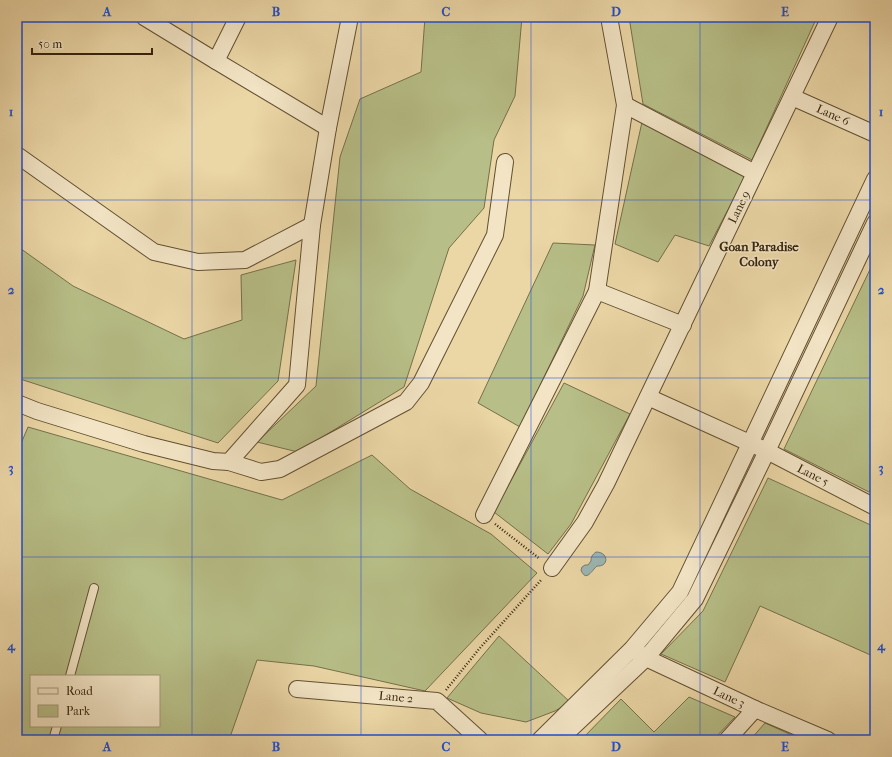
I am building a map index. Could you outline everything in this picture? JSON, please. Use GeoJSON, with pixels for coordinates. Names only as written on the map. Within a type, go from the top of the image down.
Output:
{"type":"FeatureCollection","features":[{"type":"Feature","properties":{"kind":"street"},"geometry":{"type":"LineString","coordinates":[[144,17],[328,128]]}},
{"type":"Feature","properties":{"kind":"street"},"geometry":{"type":"LineString","coordinates":[[216,61],[238,17]]}},
{"type":"Feature","properties":{"kind":"street"},"geometry":{"type":"LineString","coordinates":[[229,462],[297,385],[312,225],[328,128],[350,17]]}},
{"type":"Feature","properties":{"kind":"street"},"geometry":{"type":"LineString","coordinates":[[484,516],[597,291],[625,105],[609,17]]}},
{"type":"Feature","properties":{"kind":"street","name":"Lane 9"},"geometry":{"type":"LineString","coordinates":[[552,568],[585,522],[606,484],[830,17]]}},
{"type":"Feature","properties":{"kind":"street","name":"Lane 6"},"geometry":{"type":"LineString","coordinates":[[792,97],[875,134]]}},
{"type":"Feature","properties":{"kind":"street"},"geometry":{"type":"LineString","coordinates":[[625,105],[755,173]]}},
{"type":"Feature","properties":{"kind":"street"},"geometry":{"type":"LineString","coordinates":[[17,155],[154,252],[198,262],[245,260],[312,225]]}},
{"type":"Feature","properties":{"kind":"street"},"geometry":{"type":"LineString","coordinates":[[17,403],[37,411],[144,444],[213,462],[229,462],[260,472],[280,469],[406,402],[421,383],[495,235],[506,162]]}},
{"type":"Feature","properties":{"kind":"street"},"geometry":{"type":"LineString","coordinates":[[540,740],[632,649],[680,592],[875,179]]}},
{"type":"Feature","properties":{"kind":"street"},"geometry":{"type":"LineString","coordinates":[[559,740],[646,658],[695,599],[875,223]]}},
{"type":"Feature","properties":{"kind":"street"},"geometry":{"type":"LineString","coordinates":[[597,291],[683,325]]}},
{"type":"Feature","properties":{"kind":"street"},"geometry":{"type":"LineString","coordinates":[[648,397],[750,444]]}},
{"type":"Feature","properties":{"kind":"street","name":"Lane 5"},"geometry":{"type":"LineString","coordinates":[[750,444],[767,451],[875,507]]}},
{"type":"Feature","properties":{"kind":"street","name":"Lane 3"},"geometry":{"type":"LineString","coordinates":[[632,649],[646,658],[755,709],[828,740]]}},
{"type":"Feature","properties":{"kind":"street","name":"Lane 2"},"geometry":{"type":"LineString","coordinates":[[297,689],[437,701]]}},
{"type":"Feature","properties":{"kind":"street"},"geometry":{"type":"LineString","coordinates":[[437,701],[480,740]]}},
{"type":"Feature","properties":{"kind":"street"},"geometry":{"type":"LineString","coordinates":[[727,740],[755,709]]}},
{"type":"Feature","properties":{"kind":"lane"},"geometry":{"type":"LineString","coordinates":[[70,675],[94,588]]}},
{"type":"Feature","properties":{"kind":"lane"},"geometry":{"type":"LineString","coordinates":[[53,740],[57,727]]}},
{"type":"Feature","properties":{"kind":"path"},"geometry":{"type":"LineString","coordinates":[[437,701],[479,649],[552,568],[484,516]]}},
{"type":"Feature","properties":{"kind":"green space"},"geometry":{"type":"Polygon","coordinates":[[[425,17],[522,17],[515,96],[494,140],[484,208],[449,248],[404,387],[298,452],[257,442],[316,386],[340,157],[360,99],[421,72],[425,17]]]}},
{"type":"Feature","properties":{"kind":"green space"},"geometry":{"type":"Polygon","coordinates":[[[629,17],[706,17],[719,21],[721,17],[817,17],[752,160],[643,104],[629,17]]]}},
{"type":"Feature","properties":{"kind":"green space"},"geometry":{"type":"Polygon","coordinates":[[[642,122],[746,175],[709,246],[675,235],[658,262],[615,244],[642,122]]]}},
{"type":"Feature","properties":{"kind":"green space"},"geometry":{"type":"Polygon","coordinates":[[[553,243],[595,245],[583,296],[520,427],[478,403],[553,243]]]}},
{"type":"Feature","properties":{"kind":"green space"},"geometry":{"type":"Polygon","coordinates":[[[17,246],[73,286],[184,339],[242,320],[241,275],[296,260],[278,381],[218,443],[17,378],[17,246]]]}},
{"type":"Feature","properties":{"kind":"green space"},"geometry":{"type":"Polygon","coordinates":[[[875,259],[875,481],[869,492],[784,449],[875,259]]]}},
{"type":"Feature","properties":{"kind":"green space"},"geometry":{"type":"Polygon","coordinates":[[[564,383],[630,414],[571,524],[548,554],[494,512],[564,383]]]}},
{"type":"Feature","properties":{"kind":"green space"},"geometry":{"type":"Polygon","coordinates":[[[28,427],[282,500],[372,455],[410,489],[491,534],[537,573],[425,691],[314,666],[257,660],[229,740],[17,740],[17,453],[28,427]]]}},
{"type":"Feature","properties":{"kind":"green space"},"geometry":{"type":"Polygon","coordinates":[[[768,478],[875,527],[875,657],[760,606],[725,682],[661,654],[703,611],[768,478]]]}},
{"type":"Feature","properties":{"kind":"green space"},"geometry":{"type":"Polygon","coordinates":[[[499,636],[570,702],[555,711],[526,722],[481,713],[447,698],[499,636]]]}},
{"type":"Feature","properties":{"kind":"green space"},"geometry":{"type":"Polygon","coordinates":[[[689,697],[735,717],[713,740],[581,740],[621,699],[654,732],[689,697]]]}},
{"type":"Feature","properties":{"kind":"green space"},"geometry":{"type":"Polygon","coordinates":[[[765,723],[803,740],[750,740],[765,723]]]}},
{"type":"Feature","properties":{"kind":"water"},"geometry":{"type":"Polygon","coordinates":[[[596,552],[603,554],[606,559],[605,562],[601,566],[597,566],[587,576],[583,574],[581,570],[582,567],[588,565],[592,556],[596,552]]]}},
{"type":"Feature","properties":{"kind":"district","name":"Goan Paradise Colony"},"geometry":{"type":"Point","coordinates":[759,254]}}]}
